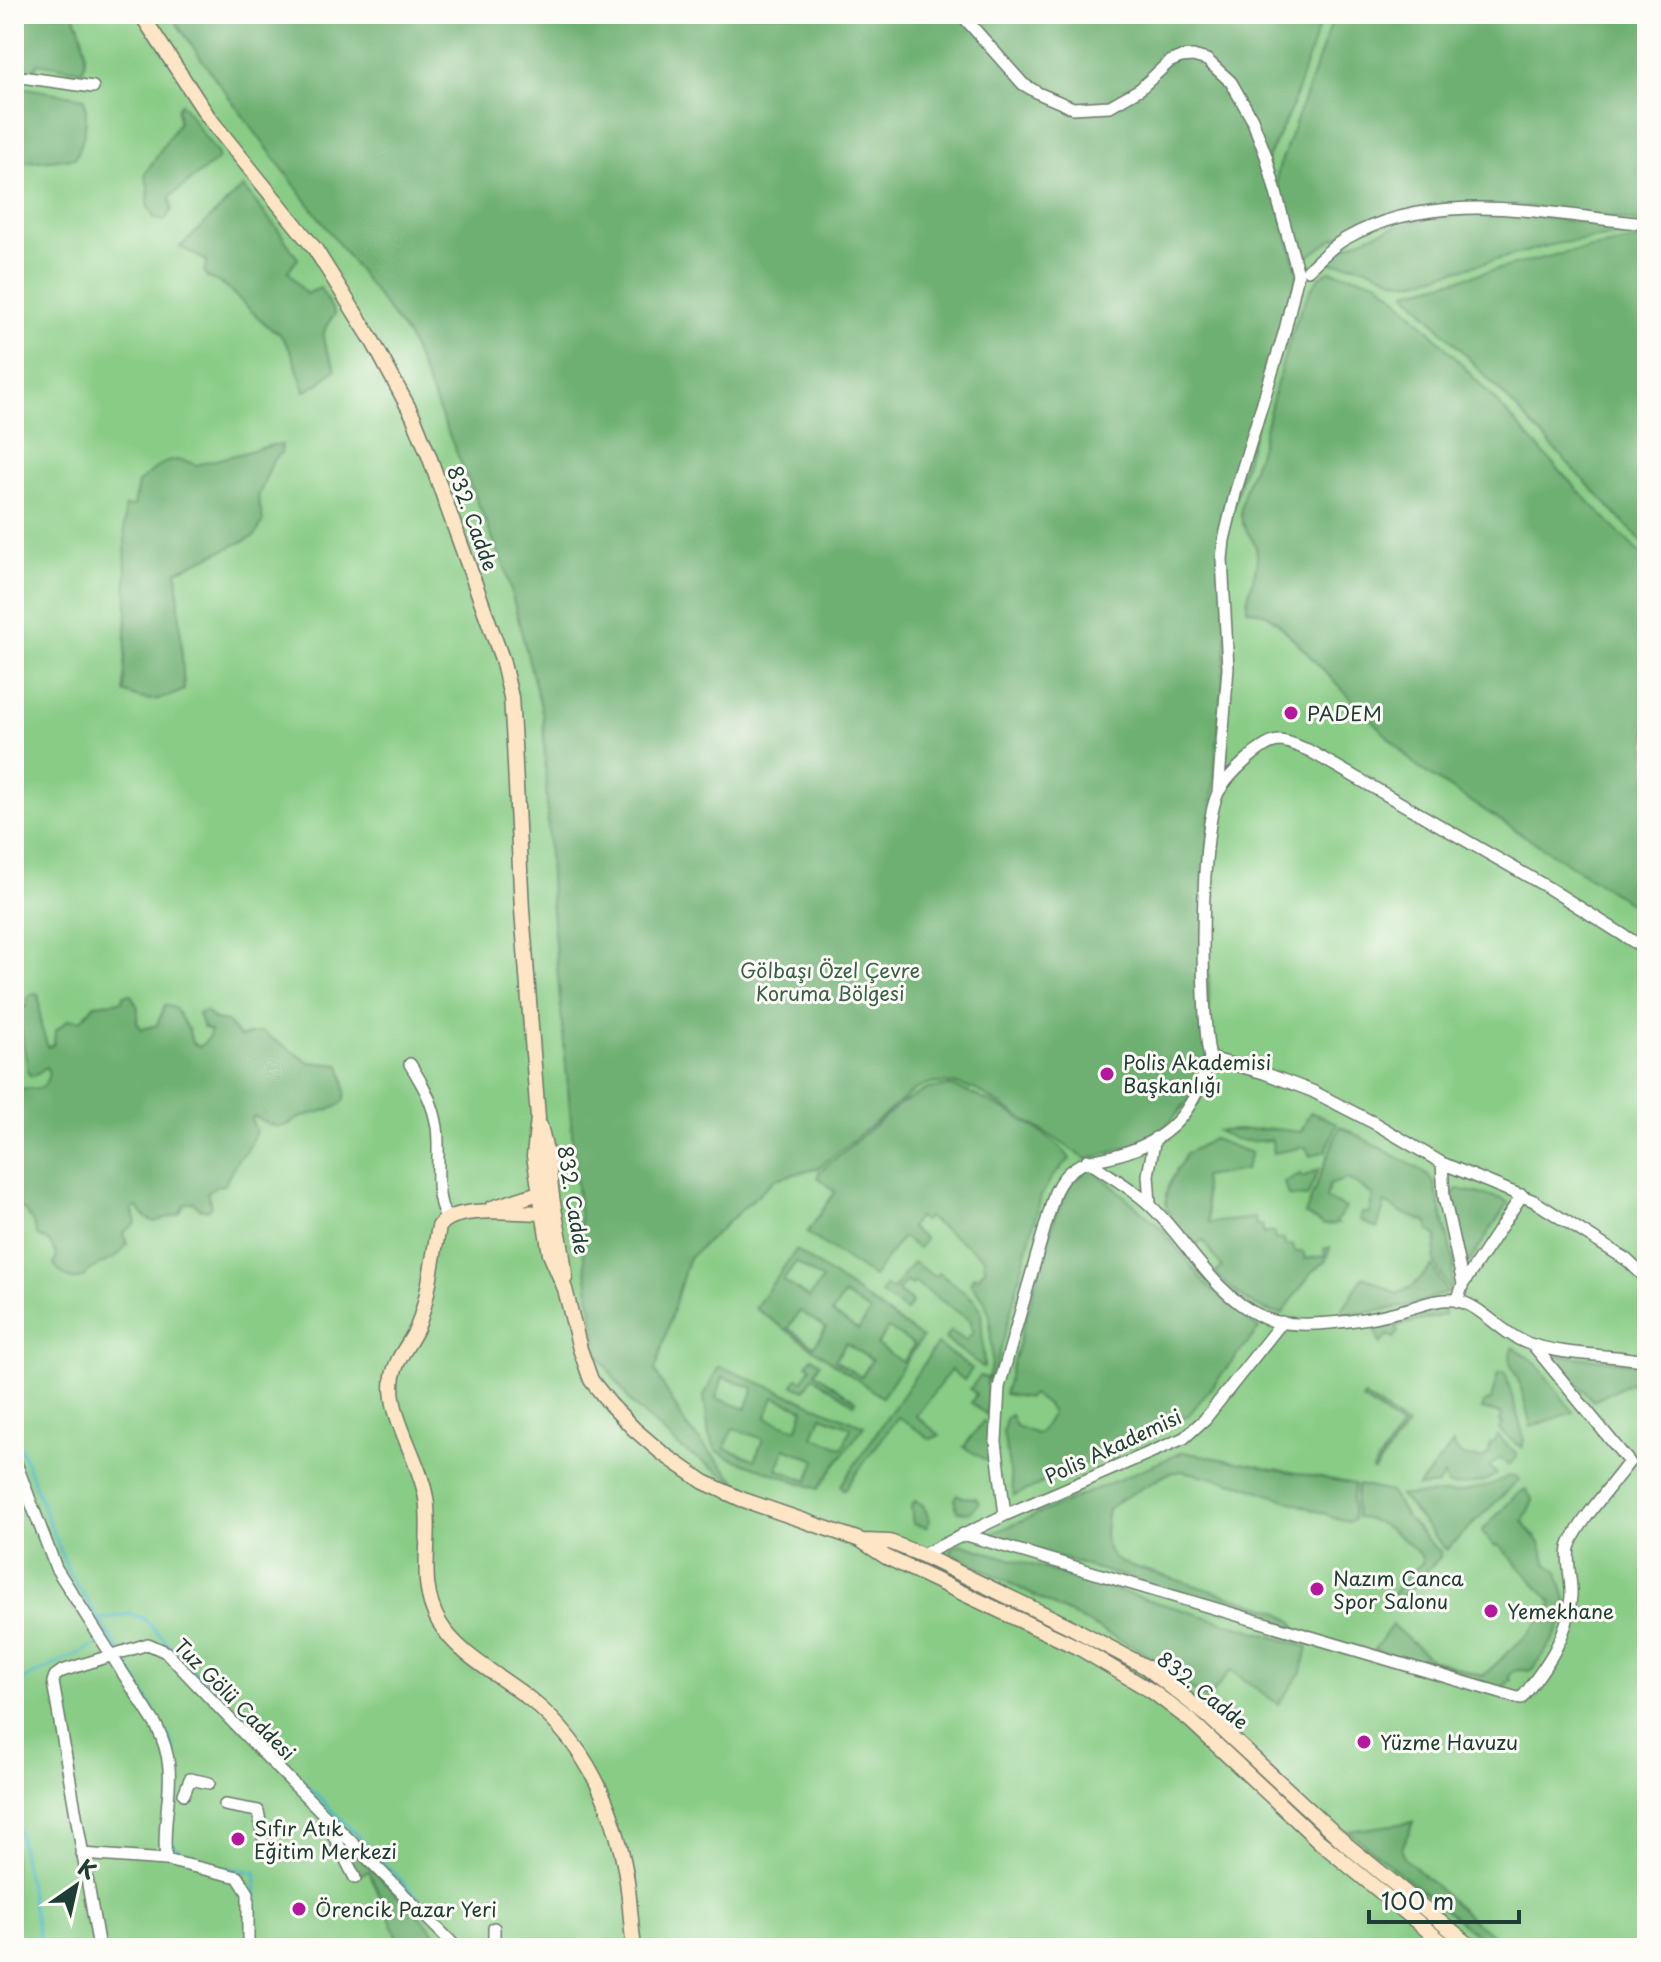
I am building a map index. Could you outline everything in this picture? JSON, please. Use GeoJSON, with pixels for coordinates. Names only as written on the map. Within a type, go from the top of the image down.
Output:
{"type":"FeatureCollection","features":[{"type":"Feature","properties":{"kind":"street","name":"832. Cadde"},"geometry":{"type":"LineString","coordinates":[[141,14],[209,118],[288,213],[342,289],[413,416],[502,659],[511,697],[523,926],[538,1118],[548,1154],[550,1254],[565,1289],[591,1380],[610,1404],[653,1445],[689,1472],[722,1491],[860,1540],[886,1557],[1081,1649],[1134,1679],[1191,1721],[1350,1868],[1449,1948]]}},
{"type":"Feature","properties":{"kind":"street"},"geometry":{"type":"LineString","coordinates":[[961,14],[1023,84],[1073,108],[1110,106],[1140,89],[1169,62],[1181,57],[1207,60],[1231,82],[1252,119],[1266,156],[1298,274],[1285,330],[1236,490],[1224,540],[1222,559],[1228,668],[1205,904],[1204,1021],[1210,1058],[1201,1087],[1191,1106],[1176,1123],[1155,1138],[1126,1152],[1087,1160],[1066,1173],[1051,1201],[1000,1379],[996,1432],[1005,1515]]}},
{"type":"Feature","properties":{"kind":"street"},"geometry":{"type":"LineString","coordinates":[[14,76],[93,87]]}},
{"type":"Feature","properties":{"kind":"street"},"geometry":{"type":"LineString","coordinates":[[1308,270],[1346,238],[1413,215],[1441,211],[1519,208],[1647,224]]}},
{"type":"Feature","properties":{"kind":"street"},"geometry":{"type":"LineString","coordinates":[[1218,793],[1262,748],[1273,742],[1283,741],[1308,750],[1449,829],[1647,950]]}},
{"type":"Feature","properties":{"kind":"street"},"geometry":{"type":"LineString","coordinates":[[1210,1058],[1312,1091],[1442,1163],[1522,1195],[1627,1260],[1647,1279]]}},
{"type":"Feature","properties":{"kind":"street"},"geometry":{"type":"LineString","coordinates":[[410,1064],[430,1095],[437,1129],[439,1204],[446,1218]]}},
{"type":"Feature","properties":{"kind":"street"},"geometry":{"type":"LineString","coordinates":[[1150,1204],[1148,1175],[1155,1138]]}},
{"type":"Feature","properties":{"kind":"street"},"geometry":{"type":"LineString","coordinates":[[1087,1160],[1150,1204],[1221,1289],[1263,1318],[1312,1323],[1357,1320],[1438,1301],[1457,1301],[1512,1336],[1533,1345],[1647,1361]]}},
{"type":"Feature","properties":{"kind":"street"},"geometry":{"type":"LineString","coordinates":[[1442,1163],[1444,1197],[1463,1284]]}},
{"type":"Feature","properties":{"kind":"street"},"geometry":{"type":"LineString","coordinates":[[1457,1301],[1463,1284],[1522,1195]]}},
{"type":"Feature","properties":{"kind":"street"},"geometry":{"type":"LineString","coordinates":[[547,1202],[446,1218],[439,1227],[417,1328],[397,1363],[392,1386],[398,1416],[426,1498],[425,1572],[429,1599],[439,1622],[453,1641],[552,1719],[594,1773],[615,1828],[625,1867],[634,1948]]}},
{"type":"Feature","properties":{"kind":"street","name":"Polis Akademisi"},"geometry":{"type":"LineString","coordinates":[[922,1555],[1196,1430],[1282,1322]]}},
{"type":"Feature","properties":{"kind":"street"},"geometry":{"type":"LineString","coordinates":[[963,1534],[1521,1699],[1549,1662],[1568,1621],[1571,1593],[1568,1556],[1572,1541],[1629,1462],[1533,1345]]}},
{"type":"Feature","properties":{"kind":"street"},"geometry":{"type":"LineString","coordinates":[[14,1458],[56,1568],[112,1648],[156,1725],[169,1758],[171,1772],[164,1837],[166,1860]]}},
{"type":"Feature","properties":{"kind":"street","name":"832. Cadde"},"geometry":{"type":"LineString","coordinates":[[860,1540],[890,1542],[922,1555],[1146,1667],[1208,1716],[1347,1845],[1473,1948]]}},
{"type":"Feature","properties":{"kind":"street","name":"Tuz Gölü Caddesi"},"geometry":{"type":"LineString","coordinates":[[99,1948],[53,1682],[62,1671],[112,1648],[148,1644],[166,1652],[457,1948]]}},
{"type":"Feature","properties":{"kind":"street"},"geometry":{"type":"LineString","coordinates":[[184,1794],[190,1779],[209,1783]]}},
{"type":"Feature","properties":{"kind":"street"},"geometry":{"type":"LineString","coordinates":[[1281,1807],[1293,1795]]}},
{"type":"Feature","properties":{"kind":"street"},"geometry":{"type":"LineString","coordinates":[[225,1805],[258,1811],[263,1837]]}},
{"type":"Feature","properties":{"kind":"street"},"geometry":{"type":"LineString","coordinates":[[321,1811],[355,1878]]}},
{"type":"Feature","properties":{"kind":"street"},"geometry":{"type":"LineString","coordinates":[[82,1854],[166,1860],[233,1874],[243,1881],[248,1893],[248,1948]]}},
{"type":"Feature","properties":{"kind":"street"},"geometry":{"type":"LineString","coordinates":[[494,1928],[494,1948]]}},
{"type":"Feature","properties":{"kind":"green space","name":"Gölbaşı Özel Çevre Koruma Bölgesi"},"geometry":{"type":"Polygon","coordinates":[[[14,14],[1647,14],[1647,1948],[14,1948],[14,14]]]}},
{"type":"Feature","properties":{"kind":"green space"},"geometry":{"type":"Polygon","coordinates":[[[14,14],[74,14],[85,50],[82,71],[38,63],[33,72],[14,68],[14,14]]]}},
{"type":"Feature","properties":{"kind":"green space"},"geometry":{"type":"Polygon","coordinates":[[[170,14],[1323,14],[1291,109],[1267,160],[1298,274],[1224,540],[1227,633],[1207,862],[1210,1058],[1201,1087],[1155,1138],[1087,1160],[976,1090],[956,1084],[928,1084],[915,1090],[818,1168],[775,1179],[688,1259],[655,1371],[687,1427],[739,1484],[682,1449],[632,1404],[598,1354],[582,1243],[551,900],[543,716],[505,568],[408,337],[170,14]]]}},
{"type":"Feature","properties":{"kind":"green space"},"geometry":{"type":"Polygon","coordinates":[[[1335,14],[1647,14],[1647,223],[1514,205],[1368,224],[1334,238],[1304,260],[1298,258],[1277,183],[1278,170],[1335,14]]]}},
{"type":"Feature","properties":{"kind":"green space"},"geometry":{"type":"Polygon","coordinates":[[[14,86],[84,98],[85,129],[75,158],[14,163],[14,86]]]}},
{"type":"Feature","properties":{"kind":"green space"},"geometry":{"type":"Polygon","coordinates":[[[181,103],[218,159],[170,197],[172,210],[164,221],[155,219],[147,205],[149,190],[145,174],[179,122],[177,109],[181,103]]]}},
{"type":"Feature","properties":{"kind":"green space"},"geometry":{"type":"Polygon","coordinates":[[[243,187],[298,259],[288,271],[306,294],[320,288],[335,314],[323,335],[325,347],[336,369],[305,391],[291,351],[279,333],[267,326],[224,285],[207,277],[204,272],[207,261],[180,247],[243,187]]]}},
{"type":"Feature","properties":{"kind":"green space"},"geometry":{"type":"Polygon","coordinates":[[[1498,212],[1621,229],[1626,234],[1555,244],[1416,281],[1396,279],[1359,266],[1318,263],[1361,239],[1404,224],[1498,212]]]}},
{"type":"Feature","properties":{"kind":"green space"},"geometry":{"type":"Polygon","coordinates":[[[1647,238],[1647,547],[1406,292],[1555,255],[1647,238]]]}},
{"type":"Feature","properties":{"kind":"green space"},"geometry":{"type":"Polygon","coordinates":[[[1330,271],[1377,281],[1391,292],[1647,560],[1647,914],[1417,767],[1277,622],[1267,614],[1247,609],[1257,556],[1242,521],[1244,493],[1296,321],[1318,279],[1330,271]]]}},
{"type":"Feature","properties":{"kind":"green space"},"geometry":{"type":"Polygon","coordinates":[[[282,445],[281,453],[273,460],[258,497],[263,521],[255,536],[177,571],[184,690],[154,700],[124,692],[127,606],[124,507],[134,506],[138,483],[159,466],[172,461],[196,465],[282,445]]]}},
{"type":"Feature","properties":{"kind":"green space"},"geometry":{"type":"Polygon","coordinates":[[[35,993],[39,996],[41,1026],[48,1047],[54,1044],[55,1031],[68,1020],[81,1020],[95,1004],[121,1001],[124,995],[131,994],[138,1008],[137,1023],[142,1029],[157,1025],[165,1005],[175,1008],[189,1031],[192,1043],[200,1046],[211,1031],[203,1027],[198,1014],[205,1011],[215,1020],[227,1022],[240,1037],[262,1032],[309,1062],[340,1065],[344,1099],[334,1108],[301,1117],[280,1127],[254,1116],[251,1119],[256,1131],[247,1151],[238,1159],[224,1185],[216,1186],[207,1193],[212,1205],[208,1210],[200,1209],[193,1202],[185,1204],[179,1214],[154,1222],[137,1207],[132,1209],[136,1223],[123,1233],[127,1244],[123,1250],[83,1277],[69,1278],[54,1264],[57,1255],[50,1243],[37,1235],[29,1216],[14,1202],[14,1091],[40,1088],[47,1081],[49,1073],[46,1067],[34,1076],[29,1075],[19,1022],[19,1007],[26,1007],[28,997],[35,993]]]}},
{"type":"Feature","properties":{"kind":"green space"},"geometry":{"type":"Polygon","coordinates":[[[950,1086],[1015,1116],[1050,1138],[1070,1159],[1052,1177],[1041,1196],[996,1367],[987,1381],[987,1415],[971,1403],[976,1394],[970,1389],[980,1376],[988,1378],[992,1363],[990,1316],[984,1299],[970,1283],[986,1267],[984,1258],[927,1217],[924,1221],[918,1217],[910,1228],[925,1239],[918,1248],[902,1237],[873,1277],[807,1233],[835,1192],[818,1177],[819,1172],[900,1104],[928,1089],[950,1086]]]}},
{"type":"Feature","properties":{"kind":"green space"},"geometry":{"type":"Polygon","coordinates":[[[1310,1112],[1337,1123],[1326,1151],[1310,1156],[1306,1147],[1273,1153],[1272,1140],[1244,1141],[1218,1131],[1274,1129],[1301,1132],[1310,1112]]]}},
{"type":"Feature","properties":{"kind":"green space"},"geometry":{"type":"Polygon","coordinates":[[[1340,1126],[1423,1171],[1434,1182],[1454,1262],[1450,1291],[1434,1262],[1437,1236],[1428,1230],[1428,1223],[1385,1203],[1377,1229],[1360,1220],[1362,1213],[1369,1213],[1373,1195],[1348,1179],[1329,1185],[1326,1199],[1346,1208],[1336,1222],[1338,1224],[1324,1225],[1305,1214],[1340,1126]]]}},
{"type":"Feature","properties":{"kind":"green space"},"geometry":{"type":"Polygon","coordinates":[[[1213,1139],[1251,1153],[1245,1170],[1203,1177],[1209,1223],[1255,1218],[1256,1225],[1262,1225],[1263,1234],[1274,1232],[1275,1240],[1284,1239],[1285,1246],[1293,1245],[1295,1252],[1303,1252],[1305,1259],[1325,1256],[1324,1249],[1330,1247],[1326,1260],[1312,1272],[1282,1314],[1255,1305],[1229,1286],[1215,1273],[1222,1267],[1203,1240],[1196,1244],[1173,1224],[1166,1206],[1168,1186],[1186,1154],[1213,1139]]]}},
{"type":"Feature","properties":{"kind":"green space"},"geometry":{"type":"Polygon","coordinates":[[[1091,1167],[1162,1229],[1206,1284],[1259,1329],[1188,1416],[1014,1496],[1003,1432],[1006,1418],[1011,1415],[1016,1426],[1036,1434],[1052,1413],[1032,1394],[1028,1398],[1004,1394],[1056,1213],[1070,1184],[1091,1167]]]}},
{"type":"Feature","properties":{"kind":"green space"},"geometry":{"type":"Polygon","coordinates":[[[1319,1169],[1307,1197],[1288,1196],[1284,1182],[1319,1169]]]}},
{"type":"Feature","properties":{"kind":"green space"},"geometry":{"type":"Polygon","coordinates":[[[1457,1189],[1503,1199],[1508,1203],[1468,1264],[1464,1263],[1449,1201],[1457,1189]]]}},
{"type":"Feature","properties":{"kind":"green space"},"geometry":{"type":"Polygon","coordinates":[[[796,1250],[922,1338],[882,1397],[755,1308],[796,1250]],[[796,1262],[783,1280],[809,1298],[822,1280],[796,1262]],[[844,1295],[832,1313],[858,1330],[870,1312],[844,1295]],[[800,1311],[788,1328],[814,1346],[826,1328],[800,1311]],[[888,1328],[877,1345],[903,1362],[914,1345],[888,1328]],[[846,1343],[835,1360],[861,1377],[872,1360],[846,1343]]]}},
{"type":"Feature","properties":{"kind":"green space"},"geometry":{"type":"Polygon","coordinates":[[[913,1262],[936,1277],[939,1273],[981,1309],[984,1368],[945,1339],[951,1331],[966,1341],[974,1331],[971,1321],[914,1282],[912,1285],[906,1281],[898,1291],[912,1302],[906,1311],[881,1294],[885,1286],[893,1290],[913,1262]]]}},
{"type":"Feature","properties":{"kind":"green space"},"geometry":{"type":"Polygon","coordinates":[[[1432,1266],[1447,1293],[1402,1307],[1343,1316],[1342,1310],[1364,1276],[1397,1294],[1413,1286],[1432,1266]]]}},
{"type":"Feature","properties":{"kind":"green space"},"geometry":{"type":"Polygon","coordinates":[[[1443,1307],[1444,1315],[1396,1326],[1398,1332],[1394,1338],[1388,1335],[1380,1344],[1373,1323],[1443,1307]]]}},
{"type":"Feature","properties":{"kind":"green space"},"geometry":{"type":"Polygon","coordinates":[[[937,1344],[972,1369],[964,1380],[951,1370],[916,1416],[940,1435],[931,1439],[898,1417],[844,1490],[841,1485],[937,1344]]]}},
{"type":"Feature","properties":{"kind":"green space"},"geometry":{"type":"Polygon","coordinates":[[[1513,1347],[1535,1362],[1573,1412],[1531,1427],[1520,1384],[1510,1362],[1513,1347]]]}},
{"type":"Feature","properties":{"kind":"green space"},"geometry":{"type":"Polygon","coordinates":[[[1554,1355],[1635,1363],[1647,1367],[1647,1387],[1630,1383],[1593,1401],[1554,1359],[1554,1355]]]}},
{"type":"Feature","properties":{"kind":"green space"},"geometry":{"type":"Polygon","coordinates":[[[812,1357],[820,1363],[815,1373],[856,1401],[854,1404],[813,1377],[805,1390],[793,1385],[797,1378],[803,1380],[811,1367],[807,1364],[812,1357]]]}},
{"type":"Feature","properties":{"kind":"green space"},"geometry":{"type":"Polygon","coordinates":[[[719,1366],[864,1426],[818,1489],[730,1458],[716,1450],[709,1436],[704,1396],[719,1366]],[[723,1377],[716,1398],[746,1409],[754,1388],[723,1377]],[[774,1397],[766,1418],[797,1429],[804,1409],[774,1397]],[[821,1416],[813,1437],[843,1448],[851,1427],[821,1416]],[[733,1428],[725,1448],[755,1460],[763,1439],[733,1428]],[[785,1448],[777,1469],[808,1481],[816,1460],[785,1448]]]}},
{"type":"Feature","properties":{"kind":"green space"},"geometry":{"type":"Polygon","coordinates":[[[1505,1372],[1524,1438],[1522,1448],[1499,1430],[1503,1424],[1500,1422],[1502,1414],[1481,1409],[1483,1403],[1491,1400],[1498,1373],[1505,1372]]]}},
{"type":"Feature","properties":{"kind":"green space"},"geometry":{"type":"Polygon","coordinates":[[[1364,1396],[1407,1426],[1374,1471],[1402,1427],[1362,1399],[1364,1396]]]}},
{"type":"Feature","properties":{"kind":"green space"},"geometry":{"type":"Polygon","coordinates":[[[983,1421],[989,1425],[992,1464],[964,1447],[983,1421]]]}},
{"type":"Feature","properties":{"kind":"green space"},"geometry":{"type":"Polygon","coordinates":[[[1497,1435],[1517,1457],[1509,1465],[1500,1458],[1489,1466],[1497,1474],[1481,1482],[1450,1486],[1444,1476],[1437,1485],[1418,1487],[1453,1444],[1463,1456],[1482,1459],[1489,1453],[1490,1443],[1497,1435]]]}},
{"type":"Feature","properties":{"kind":"green space"},"geometry":{"type":"Polygon","coordinates":[[[1183,1452],[1355,1484],[1352,1501],[1354,1520],[1348,1522],[1243,1485],[1183,1471],[1169,1473],[1108,1509],[1106,1545],[1119,1562],[1277,1611],[1294,1622],[1297,1628],[986,1536],[1183,1452]]]}},
{"type":"Feature","properties":{"kind":"green space"},"geometry":{"type":"Polygon","coordinates":[[[1516,1476],[1519,1480],[1446,1550],[1400,1495],[1470,1490],[1516,1476]]]}},
{"type":"Feature","properties":{"kind":"green space"},"geometry":{"type":"Polygon","coordinates":[[[1358,1485],[1390,1492],[1408,1519],[1440,1553],[1440,1557],[1394,1605],[1389,1601],[1402,1581],[1422,1563],[1422,1557],[1384,1526],[1357,1518],[1355,1504],[1358,1485]]]}},
{"type":"Feature","properties":{"kind":"green space"},"geometry":{"type":"Polygon","coordinates":[[[1526,1490],[1533,1500],[1523,1521],[1540,1543],[1547,1564],[1558,1571],[1566,1604],[1556,1634],[1534,1668],[1513,1672],[1509,1677],[1511,1680],[1500,1689],[1374,1650],[1392,1625],[1432,1660],[1483,1676],[1531,1631],[1553,1603],[1482,1531],[1517,1494],[1526,1490]]]}},
{"type":"Feature","properties":{"kind":"green space"},"geometry":{"type":"Polygon","coordinates":[[[957,1494],[976,1498],[979,1503],[969,1513],[957,1511],[954,1499],[957,1494]]]}},
{"type":"Feature","properties":{"kind":"green space"},"geometry":{"type":"Polygon","coordinates":[[[915,1501],[923,1505],[930,1520],[927,1527],[913,1524],[911,1507],[915,1501]]]}},
{"type":"Feature","properties":{"kind":"green space"},"geometry":{"type":"Polygon","coordinates":[[[960,1544],[1308,1647],[1302,1672],[1278,1704],[1231,1670],[1207,1700],[1138,1649],[951,1553],[952,1548],[960,1544]]]}},
{"type":"Feature","properties":{"kind":"green space"},"geometry":{"type":"Polygon","coordinates":[[[1413,1822],[1402,1848],[1404,1858],[1478,1925],[1512,1948],[1492,1948],[1348,1831],[1413,1822]]]}},
{"type":"Feature","properties":{"kind":"green space"},"geometry":{"type":"Polygon","coordinates":[[[338,1836],[451,1948],[402,1948],[369,1871],[358,1875],[338,1836]]]}},
{"type":"Feature","properties":{"kind":"waterway"},"geometry":{"type":"LineString","coordinates":[[14,1431],[69,1573],[119,1650]]}},
{"type":"Feature","properties":{"kind":"waterway"},"geometry":{"type":"LineString","coordinates":[[98,1620],[130,1614],[143,1618],[471,1948]]}},
{"type":"Feature","properties":{"kind":"waterway"},"geometry":{"type":"LineString","coordinates":[[14,1684],[101,1643]]}},
{"type":"Feature","properties":{"kind":"waterway"},"geometry":{"type":"LineString","coordinates":[[123,1657],[173,1744],[178,1769],[172,1819]]}},
{"type":"Feature","properties":{"kind":"waterway"},"geometry":{"type":"LineString","coordinates":[[14,1809],[41,1948]]}},
{"type":"Feature","properties":{"kind":"waterway"},"geometry":{"type":"LineString","coordinates":[[170,1838],[175,1847],[194,1859],[220,1867],[256,1872],[255,1948]]}},
{"type":"Feature","properties":{"kind":"place","name":"PADEM"},"geometry":{"type":"Point","coordinates":[1291,713]}},
{"type":"Feature","properties":{"kind":"place","name":"Polis Akademisi Başkanlığı"},"geometry":{"type":"Point","coordinates":[1107,1074]}},
{"type":"Feature","properties":{"kind":"place","name":"Nazım Canca Spor Salonu"},"geometry":{"type":"Point","coordinates":[1317,1589]}},
{"type":"Feature","properties":{"kind":"place","name":"Yemekhane"},"geometry":{"type":"Point","coordinates":[1491,1611]}},
{"type":"Feature","properties":{"kind":"place","name":"Yüzme Havuzu"},"geometry":{"type":"Point","coordinates":[1364,1742]}},
{"type":"Feature","properties":{"kind":"place","name":"Sıfır Atık Eğitim Merkezi"},"geometry":{"type":"Point","coordinates":[238,1839]}},
{"type":"Feature","properties":{"kind":"place","name":"Örencik Pazar Yeri"},"geometry":{"type":"Point","coordinates":[299,1909]}}]}
